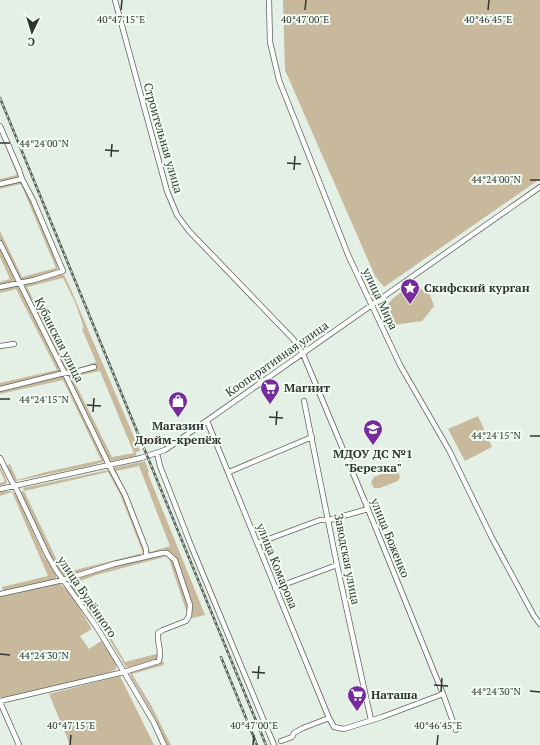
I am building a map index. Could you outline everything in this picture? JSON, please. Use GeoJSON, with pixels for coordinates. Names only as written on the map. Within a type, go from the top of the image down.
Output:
{"type":"FeatureCollection","features":[{"type":"Feature","properties":{"kind":"street","name":"Строительная улица"},"geometry":{"type":"LineString","coordinates":[[115,0],[172,205],[180,219],[195,238],[293,339],[303,354]]}},
{"type":"Feature","properties":{"kind":"street","name":"улица Мира"},"geometry":{"type":"LineString","coordinates":[[270,0],[270,42],[279,80],[346,250],[400,365],[449,450],[492,538],[534,616],[540,624]]}},
{"type":"Feature","properties":{"kind":"street"},"geometry":{"type":"LineString","coordinates":[[0,126],[22,179],[33,200],[62,271],[20,284],[0,287]]}},
{"type":"Feature","properties":{"kind":"street"},"geometry":{"type":"LineString","coordinates":[[0,184],[22,179]]}},
{"type":"Feature","properties":{"kind":"street","name":"Кооперативная улица"},"geometry":{"type":"LineString","coordinates":[[0,489],[109,466],[157,454],[165,450],[540,187]]}},
{"type":"Feature","properties":{"kind":"street","name":"Кубанская улица"},"geometry":{"type":"LineString","coordinates":[[0,243],[109,466],[125,495],[146,549],[146,557]]}},
{"type":"Feature","properties":{"kind":"street"},"geometry":{"type":"LineString","coordinates":[[0,346],[14,344]]}},
{"type":"Feature","properties":{"kind":"street","name":"улица Боженко"},"geometry":{"type":"LineString","coordinates":[[303,354],[368,508],[456,730]]}},
{"type":"Feature","properties":{"kind":"street"},"geometry":{"type":"LineString","coordinates":[[0,389],[94,367]]}},
{"type":"Feature","properties":{"kind":"street","name":"Заводская улица"},"geometry":{"type":"LineString","coordinates":[[304,401],[337,565],[372,720]]}},
{"type":"Feature","properties":{"kind":"street","name":"улица Комарова"},"geometry":{"type":"LineString","coordinates":[[207,421],[329,718],[334,727],[344,729],[372,720]]}},
{"type":"Feature","properties":{"kind":"street"},"geometry":{"type":"LineString","coordinates":[[229,472],[312,437]]}},
{"type":"Feature","properties":{"kind":"street"},"geometry":{"type":"LineString","coordinates":[[157,454],[160,466],[192,548],[274,745]]}},
{"type":"Feature","properties":{"kind":"street","name":"улица Будённого"},"geometry":{"type":"LineString","coordinates":[[0,458],[56,570],[124,672],[154,723],[164,745]]}},
{"type":"Feature","properties":{"kind":"street"},"geometry":{"type":"LineString","coordinates":[[258,543],[320,520],[329,520],[368,508]]}},
{"type":"Feature","properties":{"kind":"street"},"geometry":{"type":"LineString","coordinates":[[0,594],[63,580],[114,564],[167,553],[175,560],[190,605],[189,616],[186,621],[163,630],[158,634],[157,639],[161,652],[159,661],[124,672],[0,702],[19,745]]}},
{"type":"Feature","properties":{"kind":"street"},"geometry":{"type":"LineString","coordinates":[[275,588],[337,565]]}},
{"type":"Feature","properties":{"kind":"street"},"geometry":{"type":"LineString","coordinates":[[372,720],[443,694]]}},
{"type":"Feature","properties":{"kind":"street"},"geometry":{"type":"LineString","coordinates":[[281,741],[292,737],[294,733],[303,728],[329,718]]}},
{"type":"Feature","properties":{"kind":"shaded area"},"geometry":{"type":"Polygon","coordinates":[[[283,0],[540,0],[540,179],[384,287],[375,276],[285,70],[283,0]]]}},
{"type":"Feature","properties":{"kind":"shaded area"},"geometry":{"type":"Polygon","coordinates":[[[0,127],[19,174],[16,179],[0,183],[0,179],[17,175],[0,133],[0,127]]]}},
{"type":"Feature","properties":{"kind":"shaded area"},"geometry":{"type":"Polygon","coordinates":[[[21,180],[33,202],[58,267],[57,271],[54,273],[21,281],[0,240],[0,231],[22,277],[56,268],[21,184],[0,189],[0,185],[21,180]]]}},
{"type":"Feature","properties":{"kind":"shaded area"},"geometry":{"type":"Polygon","coordinates":[[[0,247],[15,280],[11,283],[0,286],[0,282],[10,279],[0,257],[0,247]]]}},
{"type":"Feature","properties":{"kind":"shaded area"},"geometry":{"type":"Polygon","coordinates":[[[61,273],[64,275],[140,451],[136,452],[136,456],[112,461],[109,460],[23,284],[61,273]],[[63,278],[27,287],[69,371],[96,362],[82,329],[84,328],[75,302],[63,278]],[[100,371],[72,377],[112,457],[134,453],[131,446],[100,371]]]}},
{"type":"Feature","properties":{"kind":"shaded area"},"geometry":{"type":"Polygon","coordinates":[[[16,285],[20,289],[61,372],[0,387],[0,383],[57,370],[16,289],[0,293],[0,288],[16,285]]]}},
{"type":"Feature","properties":{"kind":"shaded area"},"geometry":{"type":"Polygon","coordinates":[[[417,286],[430,295],[434,306],[422,321],[394,325],[386,307],[399,294],[417,286]]]}},
{"type":"Feature","properties":{"kind":"shaded area"},"geometry":{"type":"Polygon","coordinates":[[[64,376],[105,460],[89,466],[16,481],[6,466],[10,464],[17,480],[101,460],[63,380],[0,394],[0,390],[64,376]]]}},
{"type":"Feature","properties":{"kind":"shaded area"},"geometry":{"type":"Polygon","coordinates":[[[478,416],[492,447],[465,461],[448,429],[478,416]]]}},
{"type":"Feature","properties":{"kind":"shaded area"},"geometry":{"type":"Polygon","coordinates":[[[145,461],[149,471],[148,474],[205,615],[189,619],[191,615],[175,557],[169,552],[148,553],[113,468],[145,461]],[[139,466],[116,471],[132,504],[150,552],[170,546],[139,466]]]}},
{"type":"Feature","properties":{"kind":"shaded area"},"geometry":{"type":"Polygon","coordinates":[[[0,466],[7,481],[6,484],[0,486],[0,483],[5,481],[0,471],[0,466]]]}},
{"type":"Feature","properties":{"kind":"shaded area"},"geometry":{"type":"Polygon","coordinates":[[[108,470],[125,497],[140,535],[145,554],[143,556],[67,577],[64,576],[54,564],[21,492],[24,491],[23,488],[108,470]],[[108,472],[24,491],[63,573],[143,553],[120,494],[108,472]]]}},
{"type":"Feature","properties":{"kind":"shaded area"},"geometry":{"type":"Polygon","coordinates":[[[392,470],[398,471],[400,477],[398,481],[380,488],[374,488],[371,482],[374,477],[392,470]]]}},
{"type":"Feature","properties":{"kind":"shaded area"},"geometry":{"type":"Polygon","coordinates":[[[11,491],[16,494],[44,556],[56,575],[54,580],[3,591],[2,587],[48,576],[12,492],[0,496],[0,492],[11,491]]]}},
{"type":"Feature","properties":{"kind":"shaded area"},"geometry":{"type":"Polygon","coordinates":[[[159,554],[166,554],[172,558],[189,607],[186,619],[187,613],[168,556],[96,575],[75,583],[107,631],[125,662],[160,653],[159,659],[130,668],[126,667],[105,632],[67,582],[68,579],[159,554]]]}},
{"type":"Feature","properties":{"kind":"shaded area"},"geometry":{"type":"Polygon","coordinates":[[[57,582],[66,589],[92,629],[80,636],[89,649],[101,641],[116,661],[116,669],[87,679],[3,698],[0,697],[0,595],[57,582]]]}},
{"type":"Feature","properties":{"kind":"shaded area"},"geometry":{"type":"Polygon","coordinates":[[[164,662],[164,665],[132,674],[151,705],[171,745],[166,745],[156,720],[130,675],[131,672],[156,663],[164,662]]]}},
{"type":"Feature","properties":{"kind":"shaded area"},"geometry":{"type":"Polygon","coordinates":[[[120,676],[154,745],[70,745],[49,694],[120,676]]]}},
{"type":"Feature","properties":{"kind":"railway"},"geometry":{"type":"LineString","coordinates":[[0,98],[266,745]]}},
{"type":"Feature","properties":{"kind":"railway"},"geometry":{"type":"LineString","coordinates":[[221,657],[257,745]]}},
{"type":"Feature","properties":{"kind":"place","name":"Скифский курган"},"geometry":{"type":"Point","coordinates":[410,305]}},
{"type":"Feature","properties":{"kind":"place","name":"Магнит"},"geometry":{"type":"Point","coordinates":[270,405]}},
{"type":"Feature","properties":{"kind":"place","name":"Магазин Дюйм-крепёж"},"geometry":{"type":"Point","coordinates":[178,418]}},
{"type":"Feature","properties":{"kind":"place","name":"МДОУ ДС №1 \"Березка\""},"geometry":{"type":"Point","coordinates":[373,446]}},
{"type":"Feature","properties":{"kind":"place","name":"Наташа"},"geometry":{"type":"Point","coordinates":[357,712]}}]}
